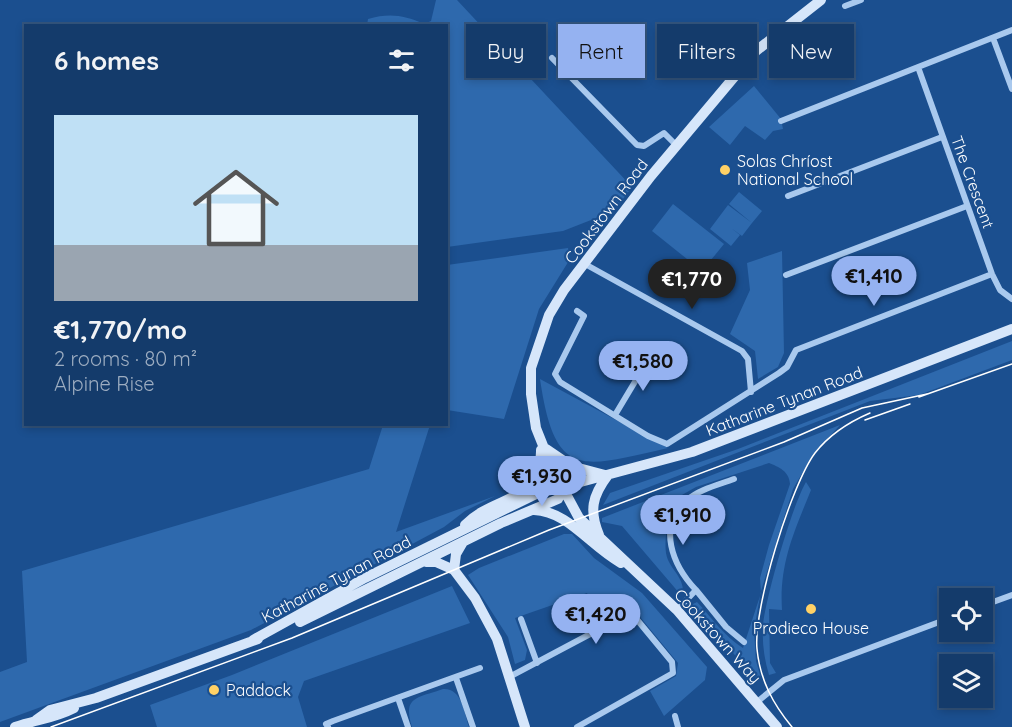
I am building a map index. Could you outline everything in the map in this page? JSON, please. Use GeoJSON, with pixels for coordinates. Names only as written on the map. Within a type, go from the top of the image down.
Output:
{"type":"FeatureCollection","features":[{"type":"Feature","properties":{"kind":"main road","name":"Cookstown Road"},"geometry":{"type":"LineString","coordinates":[[563,489],[541,444],[533,419],[531,394],[535,350],[549,315],[676,145],[756,51],[821,0]]}},
{"type":"Feature","properties":{"kind":"main road","name":"Katharine Tynan Road"},"geometry":{"type":"LineString","coordinates":[[15,727],[61,715],[96,698],[253,640],[334,607],[424,562],[461,537],[536,494],[552,488],[563,489],[699,450],[1012,329]]}},
{"type":"Feature","properties":{"kind":"main road"},"geometry":{"type":"LineString","coordinates":[[541,444],[550,454],[566,464],[584,471],[608,475],[592,504],[592,517],[600,538]]}},
{"type":"Feature","properties":{"kind":"main road"},"geometry":{"type":"LineString","coordinates":[[525,727],[497,639],[475,598],[454,570],[461,537],[475,514],[531,486],[538,475],[541,444]]}},
{"type":"Feature","properties":{"kind":"main road","name":"Katharine Tynan Road"},"geometry":{"type":"LineString","coordinates":[[253,640],[365,578],[558,499],[563,489]]}},
{"type":"Feature","properties":{"kind":"main road","name":"Cookstown Way"},"geometry":{"type":"LineString","coordinates":[[563,489],[582,521],[677,610],[777,727]]}},
{"type":"Feature","properties":{"kind":"main road"},"geometry":{"type":"LineString","coordinates":[[531,510],[544,510],[565,519],[603,553],[631,568]]}},
{"type":"Feature","properties":{"kind":"main road","name":"Katharine Tynan Road"},"geometry":{"type":"LineString","coordinates":[[424,562],[436,562],[454,570]]}},
{"type":"Feature","properties":{"kind":"street"},"geometry":{"type":"LineString","coordinates":[[845,6],[861,0]]}},
{"type":"Feature","properties":{"kind":"street"},"geometry":{"type":"LineString","coordinates":[[781,121],[1012,30]]}},
{"type":"Feature","properties":{"kind":"street"},"geometry":{"type":"LineString","coordinates":[[993,38],[1012,89]]}},
{"type":"Feature","properties":{"kind":"street"},"geometry":{"type":"LineString","coordinates":[[552,58],[637,145],[644,146],[664,133],[676,145]]}},
{"type":"Feature","properties":{"kind":"street","name":"The Crescent"},"geometry":{"type":"LineString","coordinates":[[918,67],[992,274],[1000,290],[1012,299]]}},
{"type":"Feature","properties":{"kind":"street"},"geometry":{"type":"LineString","coordinates":[[788,196],[942,137]]}},
{"type":"Feature","properties":{"kind":"street"},"geometry":{"type":"LineString","coordinates":[[786,275],[967,206]]}},
{"type":"Feature","properties":{"kind":"street"},"geometry":{"type":"LineString","coordinates":[[585,264],[742,351],[748,359],[748,382],[751,392]]}},
{"type":"Feature","properties":{"kind":"street"},"geometry":{"type":"LineString","coordinates":[[577,311],[584,316],[555,374],[560,382],[648,436],[668,444],[787,368],[796,350],[992,274]]}},
{"type":"Feature","properties":{"kind":"street"},"geometry":{"type":"LineString","coordinates":[[615,415],[651,356]]}},
{"type":"Feature","properties":{"kind":"street"},"geometry":{"type":"LineString","coordinates":[[734,479],[693,495],[675,514],[671,525],[672,557],[726,627],[744,642]]}},
{"type":"Feature","properties":{"kind":"street"},"geometry":{"type":"LineString","coordinates":[[661,505],[675,514]]}},
{"type":"Feature","properties":{"kind":"street"},"geometry":{"type":"LineString","coordinates":[[677,610],[696,590]]}},
{"type":"Feature","properties":{"kind":"street"},"geometry":{"type":"LineString","coordinates":[[993,602],[1012,595]]}},
{"type":"Feature","properties":{"kind":"street"},"geometry":{"type":"LineString","coordinates":[[509,677],[630,615],[637,618],[672,662],[673,674],[577,727]]}},
{"type":"Feature","properties":{"kind":"street"},"geometry":{"type":"LineString","coordinates":[[521,619],[537,663]]}},
{"type":"Feature","properties":{"kind":"street"},"geometry":{"type":"LineString","coordinates":[[757,702],[784,680],[939,622]]}},
{"type":"Feature","properties":{"kind":"street"},"geometry":{"type":"LineString","coordinates":[[328,727],[326,724],[480,668]]}},
{"type":"Feature","properties":{"kind":"street"},"geometry":{"type":"LineString","coordinates":[[456,678],[473,727]]}},
{"type":"Feature","properties":{"kind":"street"},"geometry":{"type":"LineString","coordinates":[[398,698],[408,727]]}},
{"type":"Feature","properties":{"kind":"street"},"geometry":{"type":"LineString","coordinates":[[675,716],[678,727]]}},
{"type":"Feature","properties":{"kind":"shaded area"},"geometry":{"type":"Polygon","coordinates":[[[436,0],[457,0],[479,24],[466,24],[466,78],[530,78],[632,187],[614,211],[563,231],[448,247],[448,24],[424,24],[431,21],[436,0]]]}},
{"type":"Feature","properties":{"kind":"shaded area"},"geometry":{"type":"Polygon","coordinates":[[[383,16],[403,17],[424,24],[367,24],[368,19],[383,16]]]}},
{"type":"Feature","properties":{"kind":"shaded area"},"geometry":{"type":"Polygon","coordinates":[[[754,86],[781,119],[783,129],[773,131],[765,140],[745,126],[730,145],[709,127],[754,86]]]}},
{"type":"Feature","properties":{"kind":"shaded area"},"geometry":{"type":"Polygon","coordinates":[[[739,192],[762,211],[752,223],[729,204],[739,192]]]}},
{"type":"Feature","properties":{"kind":"shaded area"},"geometry":{"type":"Polygon","coordinates":[[[673,204],[724,244],[702,271],[652,231],[673,204]]]}},
{"type":"Feature","properties":{"kind":"shaded area"},"geometry":{"type":"Polygon","coordinates":[[[728,205],[752,223],[742,236],[731,228],[740,235],[731,246],[710,229],[728,205]]]}},
{"type":"Feature","properties":{"kind":"shaded area"},"geometry":{"type":"Polygon","coordinates":[[[568,248],[570,259],[539,309],[504,419],[448,410],[448,265],[568,248]]]}},
{"type":"Feature","properties":{"kind":"shaded area"},"geometry":{"type":"Polygon","coordinates":[[[782,251],[784,353],[778,367],[758,379],[755,351],[730,334],[750,290],[747,263],[782,251]]]}},
{"type":"Feature","properties":{"kind":"shaded area"},"geometry":{"type":"Polygon","coordinates":[[[1012,341],[1012,360],[919,395],[870,401],[603,505],[610,493],[738,449],[1012,341]]]}},
{"type":"Feature","properties":{"kind":"shaded area"},"geometry":{"type":"Polygon","coordinates":[[[540,379],[668,448],[614,460],[594,462],[577,459],[564,451],[554,436],[546,412],[540,379]]]}},
{"type":"Feature","properties":{"kind":"shaded area"},"geometry":{"type":"Polygon","coordinates":[[[840,425],[812,456],[793,489],[761,592],[760,578],[790,484],[786,473],[776,466],[769,463],[696,487],[673,500],[651,503],[667,521],[665,546],[670,564],[681,582],[683,591],[680,594],[622,526],[602,522],[602,518],[840,425]]]}},
{"type":"Feature","properties":{"kind":"shaded area"},"geometry":{"type":"Polygon","coordinates":[[[383,426],[430,426],[396,532],[495,496],[465,511],[444,527],[251,630],[0,722],[0,672],[27,662],[22,571],[369,469],[383,426]]]}},
{"type":"Feature","properties":{"kind":"shaded area"},"geometry":{"type":"Polygon","coordinates":[[[806,482],[811,490],[785,563],[782,610],[769,609],[770,663],[776,673],[769,675],[763,644],[765,612],[787,530],[806,482]]]}},
{"type":"Feature","properties":{"kind":"shaded area"},"geometry":{"type":"Polygon","coordinates":[[[564,534],[572,534],[594,558],[642,593],[707,667],[705,680],[664,716],[650,691],[676,676],[678,663],[636,612],[626,609],[600,622],[587,593],[515,618],[527,650],[525,660],[515,664],[508,637],[468,575],[479,568],[564,534]]]}},
{"type":"Feature","properties":{"kind":"shaded area"},"geometry":{"type":"Polygon","coordinates":[[[452,586],[470,623],[304,681],[298,697],[307,727],[157,727],[150,705],[232,675],[452,586]]]}},
{"type":"Feature","properties":{"kind":"shaded area"},"geometry":{"type":"Polygon","coordinates":[[[760,595],[754,630],[756,661],[761,678],[755,678],[691,605],[697,602],[724,633],[743,648],[760,595]]]}},
{"type":"Feature","properties":{"kind":"shaded area"},"geometry":{"type":"Polygon","coordinates":[[[443,689],[454,692],[458,697],[464,708],[469,727],[412,727],[409,709],[414,700],[443,689]]]}},
{"type":"Feature","properties":{"kind":"tram line"},"geometry":{"type":"LineString","coordinates":[[919,397],[1012,364]]}},
{"type":"Feature","properties":{"kind":"tram line"},"geometry":{"type":"LineString","coordinates":[[51,727],[292,638],[549,530],[784,442],[862,408],[927,394]]}},
{"type":"Feature","properties":{"kind":"tram line"},"geometry":{"type":"LineString","coordinates":[[865,420],[910,404]]}},
{"type":"Feature","properties":{"kind":"tram line"},"geometry":{"type":"LineString","coordinates":[[792,727],[768,691],[757,649],[757,630],[767,578],[785,519],[805,469],[827,440],[870,413]]}},
{"type":"Feature","properties":{"kind":"place","name":"Solas Chríost National School"},"geometry":{"type":"Point","coordinates":[725,170]}},
{"type":"Feature","properties":{"kind":"place","name":"Prodieco House"},"geometry":{"type":"Point","coordinates":[811,609]}},
{"type":"Feature","properties":{"kind":"place","name":"Paddock"},"geometry":{"type":"Point","coordinates":[214,690]}}]}
